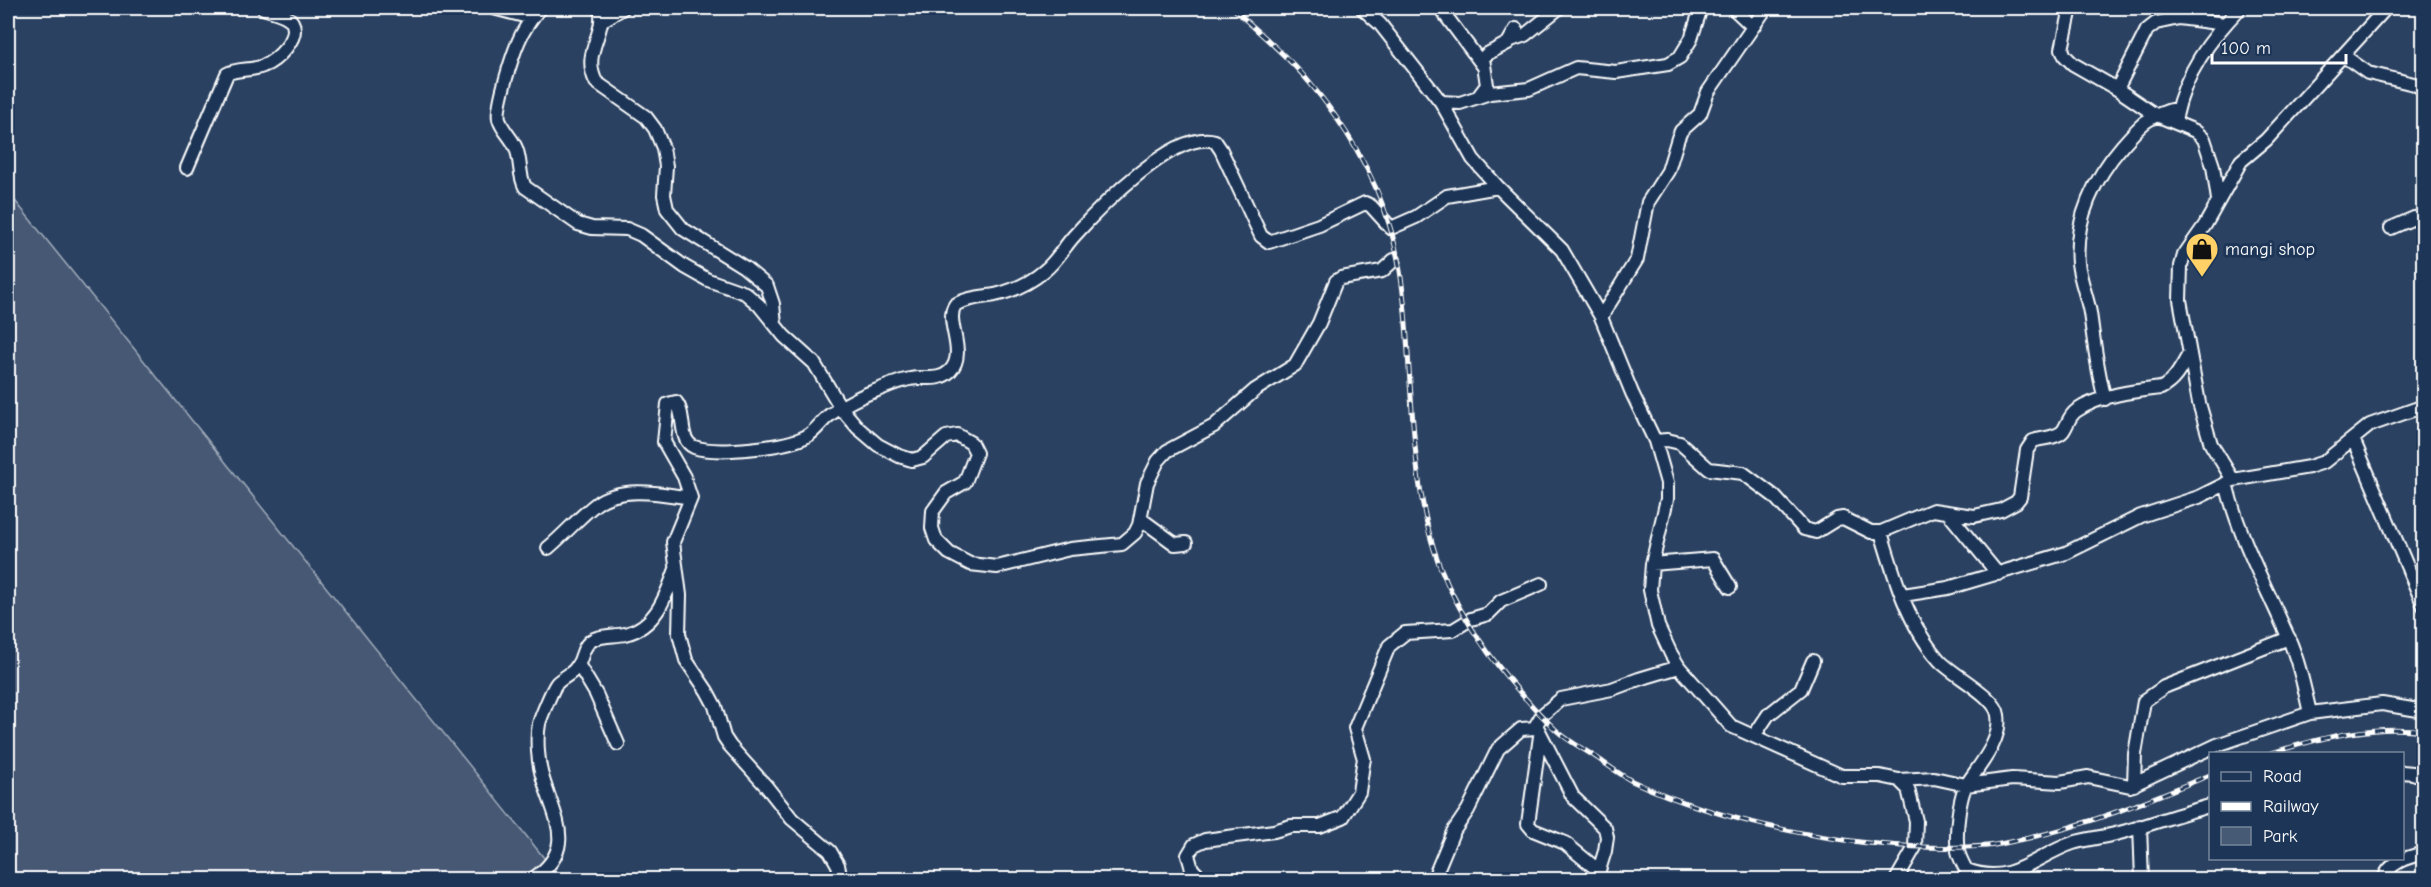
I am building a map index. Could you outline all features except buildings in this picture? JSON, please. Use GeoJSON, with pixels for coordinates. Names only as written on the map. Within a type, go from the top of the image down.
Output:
{"type":"FeatureCollection","features":[{"type":"Feature","properties":{"kind":"street"},"geometry":{"type":"LineString","coordinates":[[187,168],[227,74],[265,66],[292,38],[294,31],[292,22],[286,17],[263,8]]}},
{"type":"Feature","properties":{"kind":"street"},"geometry":{"type":"LineString","coordinates":[[493,8],[532,18]]}},
{"type":"Feature","properties":{"kind":"street"},"geometry":{"type":"LineString","coordinates":[[540,8],[514,51],[498,116],[516,145],[521,180],[525,187],[578,224],[592,228],[627,229],[641,235],[685,267],[708,280],[745,293],[759,305],[775,326],[814,363],[841,408],[858,428],[899,456],[912,460],[923,457],[946,436],[957,435],[971,443],[976,453],[965,482],[946,493],[933,511],[932,528],[936,540],[949,553],[970,564],[998,567],[1070,549],[1115,546],[1128,540],[1135,533],[1141,519],[1149,477],[1167,451],[1214,426],[1255,390],[1295,365],[1319,323],[1336,281],[1341,278],[1382,271],[1394,260]]}},
{"type":"Feature","properties":{"kind":"street"},"geometry":{"type":"LineString","coordinates":[[623,8],[601,14],[592,50],[592,74],[596,82],[646,117],[655,129],[663,148],[666,166],[664,195],[667,209],[683,229],[744,267],[768,286],[773,304],[775,326]]}},
{"type":"Feature","properties":{"kind":"street"},"geometry":{"type":"LineString","coordinates":[[1362,8],[1380,24],[1440,102],[1473,159],[1562,250],[1601,317],[1632,393],[1655,441],[1667,483],[1667,499],[1652,564],[1650,590],[1654,611],[1664,642],[1679,667],[1731,726],[1842,776],[1880,776],[1899,780],[1934,778],[1966,785],[2012,779],[2060,782],[2088,777],[2124,786],[2134,785],[2217,745],[2310,713],[2382,704],[2424,711]]}},
{"type":"Feature","properties":{"kind":"street"},"geometry":{"type":"LineString","coordinates":[[1440,8],[1484,67]]}},
{"type":"Feature","properties":{"kind":"street"},"geometry":{"type":"LineString","coordinates":[[1478,97],[1487,85],[1483,58],[1486,54],[1506,45],[1514,34],[1526,35],[1559,8]]}},
{"type":"Feature","properties":{"kind":"street"},"geometry":{"type":"LineString","coordinates":[[1440,102],[1460,103],[1498,92],[1529,89],[1576,68],[1616,72],[1668,64],[1680,57],[1691,39],[1701,8]]}},
{"type":"Feature","properties":{"kind":"street"},"geometry":{"type":"LineString","coordinates":[[1733,8],[1752,26]]}},
{"type":"Feature","properties":{"kind":"street"},"geometry":{"type":"LineString","coordinates":[[1601,317],[1637,259],[1648,202],[1668,171],[1681,131],[1700,114],[1708,92],[1766,8]]}},
{"type":"Feature","properties":{"kind":"street"},"geometry":{"type":"LineString","coordinates":[[2071,8],[2062,49],[2065,56],[2073,64],[2117,89],[2154,114],[2175,121],[2195,131],[2204,139],[2213,166],[2218,200]]}},
{"type":"Feature","properties":{"kind":"street"},"geometry":{"type":"LineString","coordinates":[[2162,8],[2179,18]]}},
{"type":"Feature","properties":{"kind":"street"},"geometry":{"type":"LineString","coordinates":[[2175,121],[2201,52],[2240,8]]}},
{"type":"Feature","properties":{"kind":"street"},"geometry":{"type":"LineString","coordinates":[[2310,713],[2301,671],[2289,638],[2242,535],[2232,509],[2230,481],[2207,432],[2189,354],[2180,300],[2181,266],[2184,255],[2205,225],[2241,161],[2266,140],[2386,8]]}},
{"type":"Feature","properties":{"kind":"street"},"geometry":{"type":"LineString","coordinates":[[2117,89],[2147,30],[2156,23],[2179,18],[2225,24]]}},
{"type":"Feature","properties":{"kind":"street"},"geometry":{"type":"LineString","coordinates":[[2344,56],[2368,73],[2414,84],[2424,89]]}},
{"type":"Feature","properties":{"kind":"street"},"geometry":{"type":"LineString","coordinates":[[2105,399],[2087,294],[2079,266],[2082,223],[2092,191],[2107,164],[2137,129],[2154,114],[2178,108]]}},
{"type":"Feature","properties":{"kind":"street"},"geometry":{"type":"LineString","coordinates":[[841,879],[838,865],[830,851],[792,819],[724,737],[715,706],[686,660],[681,646],[675,536],[691,498],[684,477],[664,442],[668,404],[676,402],[680,407],[684,435],[688,442],[696,447],[710,450],[754,448],[796,440],[815,430],[830,414],[868,394],[909,379],[932,378],[948,373],[952,368],[956,351],[957,340],[951,313],[955,305],[1013,290],[1045,270],[1074,236],[1148,165],[1179,147],[1202,140],[1215,141],[1262,236],[1269,242],[1319,225],[1361,204],[1371,206],[1391,228],[1416,217],[1447,196],[1498,187]]}},
{"type":"Feature","properties":{"kind":"street"},"geometry":{"type":"LineString","coordinates":[[2391,228],[2414,218],[2424,217]]}},
{"type":"Feature","properties":{"kind":"street"},"geometry":{"type":"LineString","coordinates":[[1655,441],[1680,442],[1710,469],[1743,473],[1774,495],[1804,529],[1816,532],[1837,519],[1843,518],[1871,531],[1881,532],[1933,510],[1965,516],[1982,515],[2001,510],[2016,502],[2022,492],[2028,445],[2040,438],[2058,435],[2076,411],[2105,399],[2168,384],[2174,379],[2189,354]]}},
{"type":"Feature","properties":{"kind":"street"},"geometry":{"type":"LineString","coordinates":[[1903,595],[1948,588],[2066,553],[2141,516],[2199,497],[2230,481],[2309,467],[2324,462],[2370,425],[2424,406]]}},
{"type":"Feature","properties":{"kind":"street"},"geometry":{"type":"LineString","coordinates":[[2353,439],[2424,606]]}},
{"type":"Feature","properties":{"kind":"street"},"geometry":{"type":"LineString","coordinates":[[548,548],[597,502],[614,496],[659,493],[691,498]]}},
{"type":"Feature","properties":{"kind":"street"},"geometry":{"type":"LineString","coordinates":[[1948,513],[1998,574]]}},
{"type":"Feature","properties":{"kind":"street"},"geometry":{"type":"LineString","coordinates":[[1141,519],[1175,544],[1186,543]]}},
{"type":"Feature","properties":{"kind":"street"},"geometry":{"type":"LineString","coordinates":[[1881,532],[1912,618],[1939,660],[1956,676],[1978,690],[1995,706],[1998,712],[1997,729],[1992,745],[1982,766],[1966,785],[1961,806],[1958,852],[1969,875],[1984,876],[2018,871],[2071,844],[2126,832],[2209,807]]}},
{"type":"Feature","properties":{"kind":"street"},"geometry":{"type":"LineString","coordinates":[[1652,564],[1713,558],[1730,587]]}},
{"type":"Feature","properties":{"kind":"street"},"geometry":{"type":"LineString","coordinates":[[531,879],[544,872],[552,863],[559,837],[558,819],[541,774],[539,724],[553,686],[574,671],[584,647],[592,640],[626,634],[650,623],[664,600],[676,568]]}},
{"type":"Feature","properties":{"kind":"street"},"geometry":{"type":"LineString","coordinates":[[1203,879],[1191,869],[1188,855],[1194,845],[1204,840],[1274,831],[1291,826],[1320,826],[1347,814],[1360,788],[1364,759],[1354,728],[1389,646],[1395,639],[1406,633],[1417,631],[1453,630],[1472,619],[1488,614],[1501,601],[1541,584]]}},
{"type":"Feature","properties":{"kind":"street"},"geometry":{"type":"LineString","coordinates":[[2134,785],[2135,754],[2144,701],[2164,687],[2289,638]]}},
{"type":"Feature","properties":{"kind":"street"},"geometry":{"type":"LineString","coordinates":[[1754,736],[1768,715],[1801,689],[1813,661]]}},
{"type":"Feature","properties":{"kind":"street"},"geometry":{"type":"LineString","coordinates":[[578,664],[597,694],[618,744]]}},
{"type":"Feature","properties":{"kind":"street"},"geometry":{"type":"LineString","coordinates":[[1598,875],[1565,843],[1533,830],[1528,824],[1538,732],[1542,715],[1561,699],[1612,690],[1679,667]]}},
{"type":"Feature","properties":{"kind":"street"},"geometry":{"type":"LineString","coordinates":[[1433,879],[1453,832],[1468,810],[1498,749],[1521,729],[1538,732]]}},
{"type":"Feature","properties":{"kind":"street"},"geometry":{"type":"LineString","coordinates":[[1538,732],[1573,797],[1605,828],[1607,837],[1598,875]]}},
{"type":"Feature","properties":{"kind":"street"},"geometry":{"type":"LineString","coordinates":[[2404,772],[2413,772],[2424,777]]}},
{"type":"Feature","properties":{"kind":"street"},"geometry":{"type":"LineString","coordinates":[[1896,879],[1915,847],[1916,821],[1908,789],[1899,780]]}},
{"type":"Feature","properties":{"kind":"street"},"geometry":{"type":"LineString","coordinates":[[2140,826],[2142,879]]}},
{"type":"Feature","properties":{"kind":"street"},"geometry":{"type":"LineString","coordinates":[[2384,879],[2386,871],[2393,865],[2424,853]]}},
{"type":"Feature","properties":{"kind":"green space"},"geometry":{"type":"Polygon","coordinates":[[[8,192],[561,879],[8,879],[8,192]]]}},
{"type":"Feature","properties":{"kind":"railway"},"geometry":{"type":"LineString","coordinates":[[1233,8],[1291,62],[1322,98],[1357,150],[1376,188],[1395,244],[1405,316],[1417,468],[1425,517],[1439,564],[1461,610],[1488,653],[1538,712],[1561,734],[1632,781],[1714,812],[1806,834],[1900,846],[1987,846],[2024,839],[2095,819],[2209,775]]}},
{"type":"Feature","properties":{"kind":"railway"},"geometry":{"type":"LineString","coordinates":[[2276,752],[2365,731],[2385,729],[2424,731]]}},
{"type":"Feature","properties":{"kind":"place","name":"mangi shop"},"geometry":{"type":"Point","coordinates":[2202,278]}}]}
